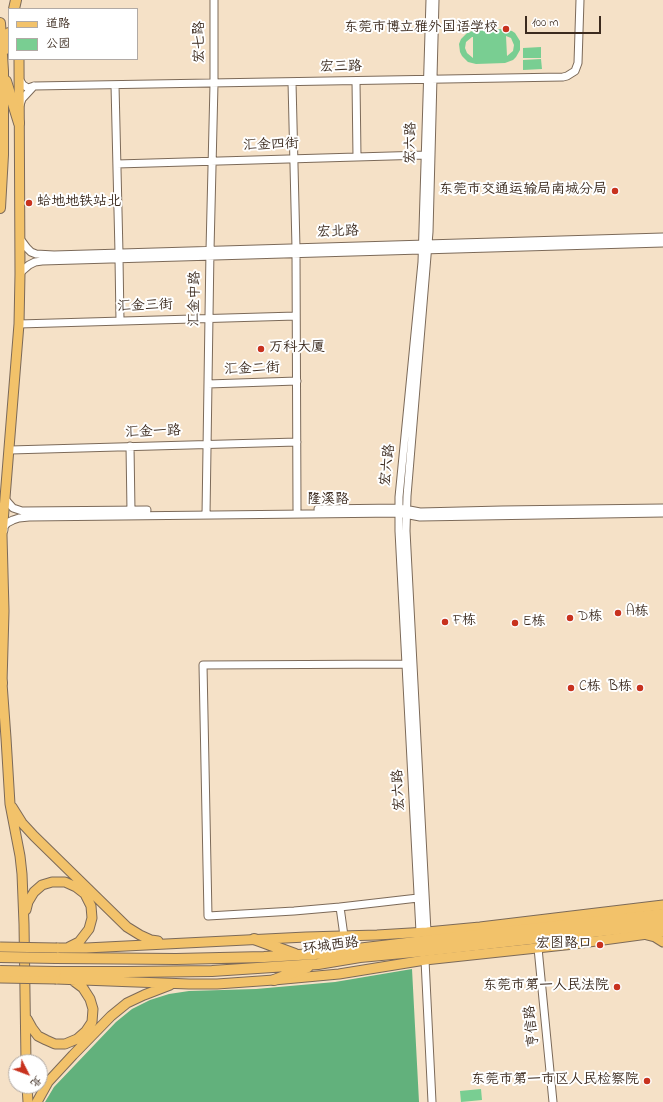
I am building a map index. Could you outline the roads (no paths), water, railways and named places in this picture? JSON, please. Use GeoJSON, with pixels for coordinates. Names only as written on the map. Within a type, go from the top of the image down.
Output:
{"type":"FeatureCollection","features":[{"type":"Feature","properties":{"kind":"highway"},"geometry":{"type":"LineString","coordinates":[[0,23],[3,72],[3,155],[0,208]]}},
{"type":"Feature","properties":{"kind":"highway"},"geometry":{"type":"LineString","coordinates":[[2,56],[8,36]]}},
{"type":"Feature","properties":{"kind":"highway"},"geometry":{"type":"LineString","coordinates":[[3,72],[19,123]]}},
{"type":"Feature","properties":{"kind":"highway","name":"环城西路"},"geometry":{"type":"LineString","coordinates":[[0,956],[56,953],[176,959],[315,954],[663,914]]}},
{"type":"Feature","properties":{"kind":"highway","name":"环城西路"},"geometry":{"type":"LineString","coordinates":[[0,970],[56,975],[126,972],[212,971],[318,964],[360,957],[663,924]]}},
{"type":"Feature","properties":{"kind":"highway"},"geometry":{"type":"LineString","coordinates":[[254,939],[299,955]]}},
{"type":"Feature","properties":{"kind":"highway"},"geometry":{"type":"LineString","coordinates":[[274,980],[318,964]]}},
{"type":"Feature","properties":{"kind":"main road"},"geometry":{"type":"LineString","coordinates":[[19,60],[21,240],[19,324],[2,534],[4,611],[1,679],[10,804],[20,856],[24,919],[26,1054]]}},
{"type":"Feature","properties":{"kind":"main road"},"geometry":{"type":"LineString","coordinates":[[10,804],[22,823],[34,836],[128,927],[151,940],[168,943]]}},
{"type":"Feature","properties":{"kind":"main road"},"geometry":{"type":"LineString","coordinates":[[0,947],[56,953],[79,942],[89,929],[92,918],[91,906],[85,894],[76,887],[65,882],[52,882],[42,885],[34,892],[28,902],[24,919]]}},
{"type":"Feature","properties":{"kind":"main road"},"geometry":{"type":"LineString","coordinates":[[66,948],[424,932],[480,927],[663,905]]}},
{"type":"Feature","properties":{"kind":"main road"},"geometry":{"type":"LineString","coordinates":[[0,978],[56,975],[71,979],[217,984],[346,973],[425,960],[538,948],[663,932]]}},
{"type":"Feature","properties":{"kind":"main road"},"geometry":{"type":"LineString","coordinates":[[644,934],[655,937],[663,942]]}},
{"type":"Feature","properties":{"kind":"main road"},"geometry":{"type":"LineString","coordinates":[[25,1016],[38,1036],[55,1044],[65,1044],[77,1039],[86,1031],[92,1022],[93,1009],[90,999],[83,988],[71,979]]}},
{"type":"Feature","properties":{"kind":"main road"},"geometry":{"type":"LineString","coordinates":[[37,1102],[48,1082],[111,1016],[127,1003],[144,994],[176,983]]}},
{"type":"Feature","properties":{"kind":"street","name":"宏七路"},"geometry":{"type":"LineString","coordinates":[[214,0],[214,84]]}},
{"type":"Feature","properties":{"kind":"street","name":"宏六路"},"geometry":{"type":"LineString","coordinates":[[424,932],[418,898],[406,664],[403,511],[425,247],[430,80],[430,0]]}},
{"type":"Feature","properties":{"kind":"street","name":"宏六路"},"geometry":{"type":"LineString","coordinates":[[425,247],[425,155],[435,0]]}},
{"type":"Feature","properties":{"kind":"street","name":"宏三路"},"geometry":{"type":"LineString","coordinates":[[34,86],[563,77],[571,74],[577,67],[578,63],[580,0]]}},
{"type":"Feature","properties":{"kind":"street"},"geometry":{"type":"LineString","coordinates":[[19,79],[23,85],[28,88],[34,86]]}},
{"type":"Feature","properties":{"kind":"street"},"geometry":{"type":"LineString","coordinates":[[356,81],[357,157]]}},
{"type":"Feature","properties":{"kind":"street"},"geometry":{"type":"LineString","coordinates":[[292,82],[296,251],[297,509]]}},
{"type":"Feature","properties":{"kind":"street","name":"汇金中路"},"geometry":{"type":"LineString","coordinates":[[206,512],[214,84]]}},
{"type":"Feature","properties":{"kind":"street"},"geometry":{"type":"LineString","coordinates":[[115,85],[120,321]]}},
{"type":"Feature","properties":{"kind":"street"},"geometry":{"type":"LineString","coordinates":[[19,107],[22,99],[34,86]]}},
{"type":"Feature","properties":{"kind":"street","name":"汇金四街"},"geometry":{"type":"LineString","coordinates":[[117,164],[425,155]]}},
{"type":"Feature","properties":{"kind":"street","name":"宏北路"},"geometry":{"type":"LineString","coordinates":[[20,274],[34,262],[119,256],[425,247],[663,237]]}},
{"type":"Feature","properties":{"kind":"street","name":"宏北路"},"geometry":{"type":"LineString","coordinates":[[21,240],[31,252],[42,255],[119,256]]}},
{"type":"Feature","properties":{"kind":"street","name":"宏北路"},"geometry":{"type":"LineString","coordinates":[[425,247],[663,243]]}},
{"type":"Feature","properties":{"kind":"street","name":"汇金三街"},"geometry":{"type":"LineString","coordinates":[[19,324],[296,316]]}},
{"type":"Feature","properties":{"kind":"street","name":"汇金二街"},"geometry":{"type":"LineString","coordinates":[[208,384],[296,381]]}},
{"type":"Feature","properties":{"kind":"street","name":"汇金一路"},"geometry":{"type":"LineString","coordinates":[[10,450],[297,442]]}},
{"type":"Feature","properties":{"kind":"street"},"geometry":{"type":"LineString","coordinates":[[130,446],[131,510]]}},
{"type":"Feature","properties":{"kind":"street","name":"隆溪路"},"geometry":{"type":"LineString","coordinates":[[5,499],[14,508],[22,511],[403,511],[420,517],[663,514]]}},
{"type":"Feature","properties":{"kind":"street","name":"隆溪路"},"geometry":{"type":"LineString","coordinates":[[2,534],[7,523],[18,518],[29,517],[297,509],[420,512],[663,508]]}},
{"type":"Feature","properties":{"kind":"street","name":"宏六路"},"geometry":{"type":"LineString","coordinates":[[403,511],[406,531],[424,932]]}},
{"type":"Feature","properties":{"kind":"street"},"geometry":{"type":"LineString","coordinates":[[406,664],[204,665],[208,916],[294,911],[418,898]]}},
{"type":"Feature","properties":{"kind":"street"},"geometry":{"type":"LineString","coordinates":[[340,907],[344,936]]}},
{"type":"Feature","properties":{"kind":"street","name":"亨信路"},"geometry":{"type":"LineString","coordinates":[[538,948],[553,1102]]}},
{"type":"Feature","properties":{"kind":"street"},"geometry":{"type":"LineString","coordinates":[[425,960],[432,1102]]}},
{"type":"Feature","properties":{"kind":"place","name":"东莞市博立雅外国语学校"},"geometry":{"type":"Point","coordinates":[506,29]}},
{"type":"Feature","properties":{"kind":"place","name":"东莞市交通运输局南城分局"},"geometry":{"type":"Point","coordinates":[615,191]}},
{"type":"Feature","properties":{"kind":"place","name":"蛤地地铁站北"},"geometry":{"type":"Point","coordinates":[29,203]}},
{"type":"Feature","properties":{"kind":"place","name":"万科大厦"},"geometry":{"type":"Point","coordinates":[261,349]}},
{"type":"Feature","properties":{"kind":"place","name":"A栋"},"geometry":{"type":"Point","coordinates":[618,613]}},
{"type":"Feature","properties":{"kind":"place","name":"D栋"},"geometry":{"type":"Point","coordinates":[570,618]}},
{"type":"Feature","properties":{"kind":"place","name":"F栋"},"geometry":{"type":"Point","coordinates":[445,622]}},
{"type":"Feature","properties":{"kind":"place","name":"E栋"},"geometry":{"type":"Point","coordinates":[515,623]}},
{"type":"Feature","properties":{"kind":"place","name":"C栋"},"geometry":{"type":"Point","coordinates":[571,688]}},
{"type":"Feature","properties":{"kind":"place","name":"B栋"},"geometry":{"type":"Point","coordinates":[640,688]}},
{"type":"Feature","properties":{"kind":"place","name":"宏图路口"},"geometry":{"type":"Point","coordinates":[600,945]}},
{"type":"Feature","properties":{"kind":"place","name":"东莞市第一人民法院"},"geometry":{"type":"Point","coordinates":[617,987]}},
{"type":"Feature","properties":{"kind":"place","name":"东莞市第一市区人民检察院"},"geometry":{"type":"Point","coordinates":[647,1081]}}]}
